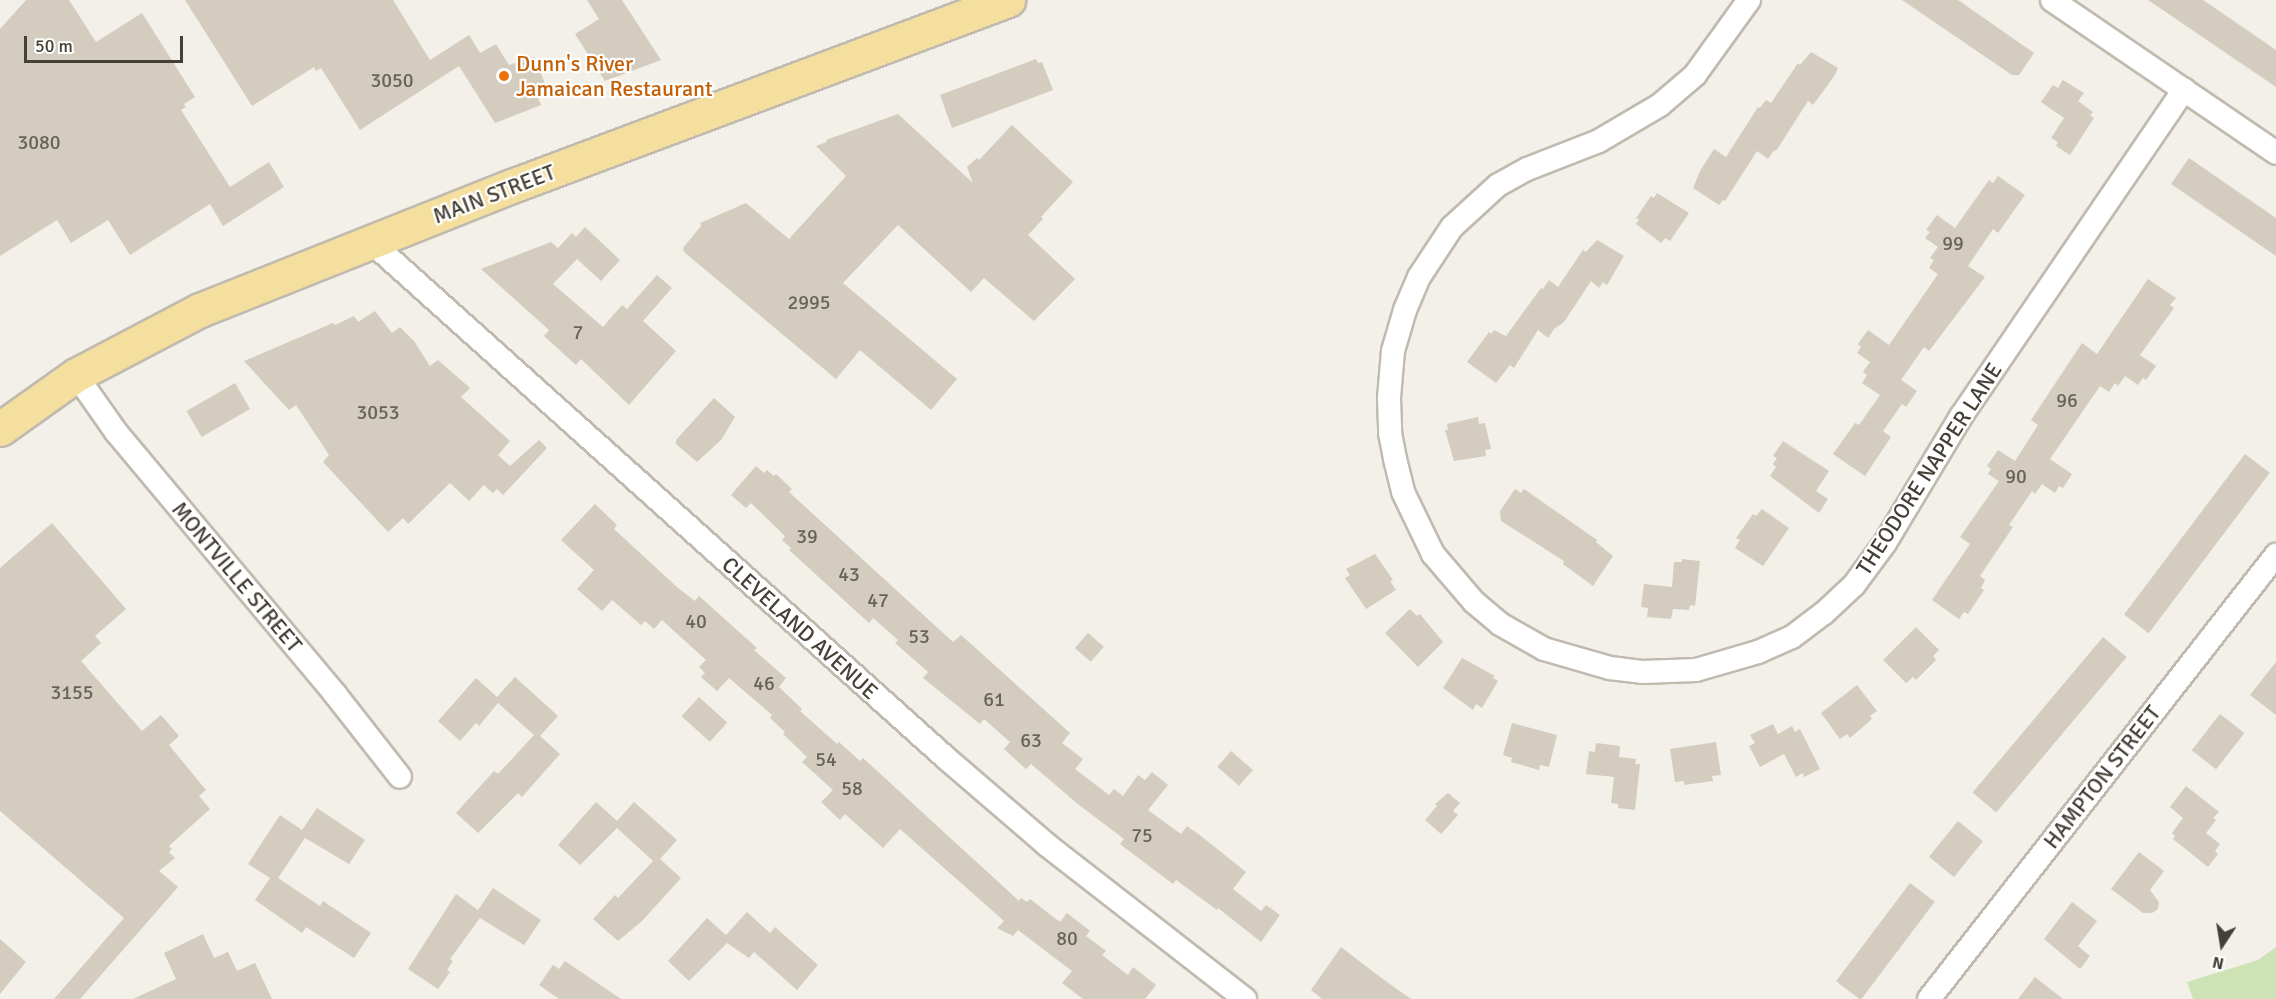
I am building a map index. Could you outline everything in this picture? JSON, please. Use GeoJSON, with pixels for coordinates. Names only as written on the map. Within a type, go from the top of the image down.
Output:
{"type":"FeatureCollection","features":[{"type":"Feature","properties":{"kind":"main road","name":"MAIN STREET"},"geometry":{"type":"LineString","coordinates":[[0,429],[76,375],[200,310],[370,241],[1008,0]]}},
{"type":"Feature","properties":{"kind":"street","name":"THEODORE NAPPER LANE"},"geometry":{"type":"LineString","coordinates":[[1749,0],[1695,75],[1660,105],[1599,141],[1536,165],[1498,185],[1452,227],[1419,277],[1405,310],[1393,351],[1389,398],[1390,433],[1395,459],[1403,492],[1433,554],[1473,603],[1500,624],[1544,649],[1610,668],[1642,672],[1696,670],[1758,652],[1792,637],[1823,614],[1854,585],[1885,543],[1962,415],[2184,89]]}},
{"type":"Feature","properties":{"kind":"street"},"geometry":{"type":"LineString","coordinates":[[2052,0],[2276,153]]}},
{"type":"Feature","properties":{"kind":"street","name":"CLEVELAND AVENUE"},"geometry":{"type":"LineString","coordinates":[[370,241],[971,780],[1047,845],[1245,999]]}},
{"type":"Feature","properties":{"kind":"street","name":"MONTVILLE STREET"},"geometry":{"type":"LineString","coordinates":[[76,375],[116,432],[335,694],[399,777]]}},
{"type":"Feature","properties":{"kind":"street","name":"HAMPTON STREET"},"geometry":{"type":"LineString","coordinates":[[1929,999],[2276,555]]}},
{"type":"Feature","properties":{"kind":"green space"},"geometry":{"type":"Polygon","coordinates":[[[2276,947],[2276,999],[2193,999],[2187,982],[2258,960],[2276,947]]]}},
{"type":"Feature","properties":{"kind":"building"},"geometry":{"type":"Polygon","coordinates":[[[26,0],[69,0],[96,42],[142,13],[195,97],[184,104],[186,107],[181,110],[230,187],[269,162],[284,187],[223,226],[210,204],[130,255],[108,220],[71,243],[57,220],[0,256],[0,29],[26,0]]]}},
{"type":"Feature","properties":{"kind":"building"},"geometry":{"type":"Polygon","coordinates":[[[185,0],[393,0],[430,60],[469,35],[480,53],[496,44],[509,65],[534,57],[547,88],[536,92],[541,105],[495,123],[459,66],[360,130],[321,68],[316,71],[314,67],[252,106],[185,0]]]}},
{"type":"Feature","properties":{"kind":"building"},"geometry":{"type":"Polygon","coordinates":[[[587,0],[622,0],[661,60],[605,81],[575,34],[599,19],[587,0]]]}},
{"type":"Feature","properties":{"kind":"building"},"geometry":{"type":"Polygon","coordinates":[[[1902,0],[1958,0],[2034,53],[2019,75],[2012,75],[1902,0]]]}},
{"type":"Feature","properties":{"kind":"building"},"geometry":{"type":"Polygon","coordinates":[[[2148,0],[2203,0],[2276,50],[2276,87],[2148,0]]]}},
{"type":"Feature","properties":{"kind":"building"},"geometry":{"type":"Polygon","coordinates":[[[1811,52],[1838,68],[1813,105],[1808,101],[1776,151],[1774,150],[1768,159],[1757,151],[1725,201],[1723,200],[1719,205],[1693,188],[1700,171],[1714,149],[1726,157],[1758,107],[1760,108],[1766,100],[1771,103],[1798,63],[1800,65],[1811,52]]]}},
{"type":"Feature","properties":{"kind":"building"},"geometry":{"type":"Polygon","coordinates":[[[1036,59],[1038,63],[1042,62],[1053,90],[952,128],[940,95],[1036,59]]]}},
{"type":"Feature","properties":{"kind":"building"},"geometry":{"type":"Polygon","coordinates":[[[2063,80],[2084,93],[2078,101],[2093,112],[2090,115],[2094,118],[2070,155],[2056,146],[2058,142],[2051,138],[2064,118],[2041,102],[2053,85],[2058,88],[2063,80]]]}},
{"type":"Feature","properties":{"kind":"building"},"geometry":{"type":"Polygon","coordinates":[[[898,114],[973,183],[967,167],[977,158],[979,160],[1012,125],[1073,182],[1028,235],[1075,279],[1034,321],[984,278],[971,292],[898,225],[843,283],[957,379],[931,410],[860,350],[836,379],[684,252],[683,248],[701,226],[700,223],[746,203],[789,239],[846,176],[816,146],[827,142],[826,140],[898,114]]]}},
{"type":"Feature","properties":{"kind":"building"},"geometry":{"type":"Polygon","coordinates":[[[2189,158],[2276,218],[2276,256],[2171,184],[2189,158]]]}},
{"type":"Feature","properties":{"kind":"building"},"geometry":{"type":"Polygon","coordinates":[[[1998,176],[2025,195],[1998,233],[1993,229],[1968,266],[1985,277],[1929,351],[1924,347],[1901,380],[1917,391],[1906,407],[1902,404],[1883,431],[1891,437],[1865,476],[1833,454],[1855,423],[1859,425],[1880,395],[1862,383],[1867,375],[1863,372],[1870,362],[1857,353],[1861,347],[1858,344],[1868,330],[1889,345],[1938,274],[1929,268],[1934,260],[1930,258],[1938,247],[1925,238],[1930,232],[1926,230],[1937,215],[1955,228],[1989,180],[1993,183],[1998,176]]]}},
{"type":"Feature","properties":{"kind":"building"},"geometry":{"type":"Polygon","coordinates":[[[1657,193],[1689,213],[1670,241],[1665,238],[1661,243],[1636,224],[1639,220],[1636,218],[1651,196],[1654,198],[1657,193]]]}},
{"type":"Feature","properties":{"kind":"building"},"geometry":{"type":"Polygon","coordinates":[[[585,227],[620,260],[601,281],[577,259],[553,284],[603,327],[622,305],[627,309],[657,275],[672,288],[643,321],[676,351],[629,405],[581,359],[576,365],[544,336],[549,330],[481,269],[551,242],[558,248],[572,233],[576,237],[585,227]]]}},
{"type":"Feature","properties":{"kind":"building"},"geometry":{"type":"Polygon","coordinates":[[[1597,240],[1624,256],[1607,285],[1603,282],[1599,288],[1591,281],[1564,322],[1554,329],[1548,338],[1538,330],[1514,368],[1510,365],[1496,383],[1467,362],[1489,332],[1491,334],[1494,330],[1506,336],[1541,288],[1543,289],[1549,280],[1558,287],[1583,250],[1586,252],[1597,240]]]}},
{"type":"Feature","properties":{"kind":"building"},"geometry":{"type":"Polygon","coordinates":[[[2148,279],[2176,298],[2170,305],[2174,308],[2140,355],[2156,366],[2146,380],[2143,378],[2138,385],[2125,376],[2118,386],[2115,383],[2109,392],[2100,386],[2050,459],[2072,474],[2063,488],[2059,486],[2055,493],[2042,484],[2035,494],[2032,491],[2009,525],[2013,527],[1980,576],[1985,580],[1981,588],[1984,590],[1968,614],[1964,612],[1959,619],[1932,600],[1970,544],[1960,537],[1999,481],[1988,474],[1991,469],[1987,466],[1998,450],[2015,461],[2038,425],[2031,420],[2082,343],[2097,354],[2148,279]]]}},
{"type":"Feature","properties":{"kind":"building"},"geometry":{"type":"Polygon","coordinates":[[[375,311],[392,333],[400,327],[414,341],[430,366],[438,360],[470,388],[461,397],[510,441],[498,455],[510,466],[539,440],[547,448],[503,495],[497,489],[493,493],[484,485],[469,501],[450,483],[408,524],[403,518],[388,532],[323,462],[329,455],[296,405],[289,410],[244,361],[333,323],[335,325],[354,316],[358,322],[375,311]]]}},
{"type":"Feature","properties":{"kind":"building"},"geometry":{"type":"Polygon","coordinates":[[[235,383],[250,409],[202,437],[187,411],[235,383]]]}},
{"type":"Feature","properties":{"kind":"building"},"geometry":{"type":"Polygon","coordinates":[[[714,398],[735,417],[721,440],[697,462],[676,444],[676,440],[714,398]]]}},
{"type":"Feature","properties":{"kind":"building"},"geometry":{"type":"Polygon","coordinates":[[[1478,417],[1479,424],[1485,423],[1491,449],[1485,450],[1486,456],[1454,461],[1445,430],[1448,430],[1447,424],[1478,417]]]}},
{"type":"Feature","properties":{"kind":"building"},"geometry":{"type":"Polygon","coordinates":[[[1783,441],[1829,471],[1816,491],[1828,499],[1819,513],[1770,476],[1776,467],[1773,464],[1777,458],[1773,456],[1783,441]]]}},
{"type":"Feature","properties":{"kind":"building"},"geometry":{"type":"Polygon","coordinates":[[[2245,454],[2270,473],[2149,633],[2124,615],[2245,454]]]}},
{"type":"Feature","properties":{"kind":"building"},"geometry":{"type":"Polygon","coordinates":[[[756,466],[764,473],[767,470],[774,476],[776,474],[792,489],[789,492],[953,642],[961,635],[1070,733],[1062,743],[1083,759],[1075,769],[1109,795],[1114,789],[1123,796],[1138,775],[1145,780],[1152,772],[1168,785],[1148,810],[1181,834],[1187,826],[1201,836],[1246,872],[1233,889],[1261,911],[1266,905],[1280,915],[1261,942],[1218,908],[1217,910],[1176,880],[1173,884],[1120,844],[1124,839],[1031,764],[1026,769],[1004,749],[1010,742],[984,719],[980,724],[923,678],[928,672],[895,643],[898,640],[873,618],[869,623],[789,550],[791,548],[782,540],[785,536],[751,503],[746,508],[731,495],[756,466]]]}},
{"type":"Feature","properties":{"kind":"building"},"geometry":{"type":"Polygon","coordinates":[[[1515,489],[1521,493],[1524,489],[1597,540],[1596,542],[1613,556],[1593,586],[1563,564],[1564,561],[1501,521],[1500,511],[1515,489]]]}},
{"type":"Feature","properties":{"kind":"building"},"geometry":{"type":"Polygon","coordinates":[[[595,504],[617,525],[614,529],[678,588],[695,601],[699,596],[757,648],[754,650],[786,678],[779,687],[802,709],[800,711],[837,744],[839,742],[860,761],[863,758],[1019,901],[1021,898],[1027,902],[1030,899],[1060,922],[1067,913],[1090,931],[1086,936],[1106,951],[1102,955],[1128,975],[1133,967],[1156,985],[1145,999],[1083,999],[1062,983],[1072,971],[1018,930],[1013,936],[997,928],[1004,921],[900,829],[883,848],[845,814],[840,820],[821,802],[833,790],[802,762],[807,757],[783,734],[785,732],[770,718],[772,715],[729,678],[717,691],[701,677],[705,673],[699,667],[706,660],[662,620],[654,629],[645,621],[641,625],[612,600],[602,611],[577,589],[594,570],[561,540],[595,504]]]}},
{"type":"Feature","properties":{"kind":"building"},"geometry":{"type":"Polygon","coordinates":[[[1762,509],[1789,528],[1763,566],[1735,548],[1740,540],[1736,538],[1753,514],[1756,516],[1762,509]]]}},
{"type":"Feature","properties":{"kind":"building"},"geometry":{"type":"Polygon","coordinates":[[[52,523],[126,609],[95,636],[101,643],[81,661],[142,731],[161,715],[179,736],[169,745],[206,790],[199,796],[210,809],[169,846],[172,849],[169,852],[175,858],[159,871],[178,887],[80,999],[54,999],[124,918],[0,811],[0,568],[52,523]]]}},
{"type":"Feature","properties":{"kind":"building"},"geometry":{"type":"Polygon","coordinates":[[[1375,554],[1393,580],[1390,581],[1396,590],[1366,609],[1345,578],[1350,575],[1346,569],[1375,554]]]}},
{"type":"Feature","properties":{"kind":"building"},"geometry":{"type":"Polygon","coordinates":[[[1682,559],[1700,561],[1695,606],[1690,605],[1689,610],[1673,609],[1671,619],[1647,617],[1648,608],[1641,607],[1644,584],[1672,587],[1674,562],[1682,562],[1682,559]]]}},
{"type":"Feature","properties":{"kind":"building"},"geometry":{"type":"Polygon","coordinates":[[[1410,609],[1417,616],[1420,614],[1443,642],[1418,667],[1385,633],[1410,609]]]}},
{"type":"Feature","properties":{"kind":"building"},"geometry":{"type":"Polygon","coordinates":[[[1916,627],[1939,650],[1933,656],[1936,660],[1916,680],[1913,677],[1906,683],[1883,660],[1916,627]]]}},
{"type":"Feature","properties":{"kind":"building"},"geometry":{"type":"Polygon","coordinates":[[[1088,633],[1104,647],[1091,662],[1075,648],[1088,633]]]}},
{"type":"Feature","properties":{"kind":"building"},"geometry":{"type":"Polygon","coordinates":[[[2103,637],[2127,657],[1996,812],[1973,793],[2103,637]]]}},
{"type":"Feature","properties":{"kind":"building"},"geometry":{"type":"Polygon","coordinates":[[[1462,658],[1495,676],[1493,678],[1498,681],[1482,708],[1476,704],[1473,710],[1443,688],[1462,658]]]}},
{"type":"Feature","properties":{"kind":"building"},"geometry":{"type":"Polygon","coordinates":[[[2276,662],[2276,715],[2250,695],[2276,662]]]}},
{"type":"Feature","properties":{"kind":"building"},"geometry":{"type":"Polygon","coordinates":[[[515,677],[558,716],[540,736],[560,754],[522,797],[518,793],[478,833],[456,813],[494,771],[498,774],[534,735],[498,703],[479,726],[476,723],[460,741],[438,721],[476,678],[497,697],[515,677]]]}},
{"type":"Feature","properties":{"kind":"building"},"geometry":{"type":"Polygon","coordinates":[[[1857,685],[1877,711],[1870,716],[1872,719],[1850,738],[1847,734],[1840,739],[1821,713],[1857,685]]]}},
{"type":"Feature","properties":{"kind":"building"},"geometry":{"type":"Polygon","coordinates":[[[699,697],[727,722],[710,742],[682,716],[699,697]]]}},
{"type":"Feature","properties":{"kind":"building"},"geometry":{"type":"Polygon","coordinates":[[[2220,714],[2244,733],[2216,769],[2192,750],[2220,714]]]}},
{"type":"Feature","properties":{"kind":"building"},"geometry":{"type":"Polygon","coordinates":[[[1512,723],[1557,735],[1549,767],[1540,765],[1539,770],[1511,762],[1512,758],[1503,755],[1512,723]]]}},
{"type":"Feature","properties":{"kind":"building"},"geometry":{"type":"Polygon","coordinates":[[[1773,724],[1778,734],[1792,726],[1795,732],[1800,729],[1820,769],[1804,777],[1803,773],[1796,777],[1784,754],[1760,767],[1749,746],[1755,743],[1750,735],[1773,724]]]}},
{"type":"Feature","properties":{"kind":"building"},"geometry":{"type":"Polygon","coordinates":[[[1716,742],[1721,775],[1712,776],[1713,781],[1684,785],[1684,781],[1675,782],[1670,749],[1716,742]]]}},
{"type":"Feature","properties":{"kind":"building"},"geometry":{"type":"Polygon","coordinates":[[[1596,743],[1620,746],[1619,757],[1636,759],[1635,764],[1640,764],[1635,810],[1618,808],[1618,804],[1611,803],[1614,777],[1586,774],[1589,751],[1595,752],[1596,743]]]}},
{"type":"Feature","properties":{"kind":"building"},"geometry":{"type":"Polygon","coordinates":[[[1231,751],[1253,770],[1239,786],[1217,767],[1231,751]]]}},
{"type":"Feature","properties":{"kind":"building"},"geometry":{"type":"Polygon","coordinates":[[[2186,786],[2219,812],[2213,818],[2216,820],[2206,833],[2220,844],[2215,851],[2218,854],[2208,867],[2173,839],[2175,836],[2172,833],[2183,818],[2170,807],[2186,786]]]}},
{"type":"Feature","properties":{"kind":"building"},"geometry":{"type":"Polygon","coordinates":[[[1448,793],[1460,803],[1453,811],[1458,815],[1441,834],[1425,820],[1437,806],[1435,804],[1448,793]]]}},
{"type":"Feature","properties":{"kind":"building"},"geometry":{"type":"Polygon","coordinates":[[[596,802],[617,821],[634,802],[677,840],[660,859],[681,878],[642,921],[618,941],[593,919],[615,895],[618,898],[653,861],[617,828],[580,865],[558,845],[596,802]]]}},
{"type":"Feature","properties":{"kind":"building"},"geometry":{"type":"Polygon","coordinates":[[[317,808],[365,840],[349,864],[305,838],[278,878],[320,906],[323,901],[371,933],[354,958],[306,927],[302,933],[255,900],[270,878],[248,864],[280,815],[302,830],[317,808]]]}},
{"type":"Feature","properties":{"kind":"building"},"geometry":{"type":"Polygon","coordinates":[[[1958,821],[1983,841],[1954,877],[1929,857],[1958,821]]]}},
{"type":"Feature","properties":{"kind":"building"},"geometry":{"type":"Polygon","coordinates":[[[2139,852],[2164,871],[2150,890],[2159,902],[2158,909],[2152,913],[2143,913],[2111,889],[2139,852]]]}},
{"type":"Feature","properties":{"kind":"building"},"geometry":{"type":"Polygon","coordinates":[[[1910,883],[1935,902],[1861,999],[1836,981],[1910,883]]]}},
{"type":"Feature","properties":{"kind":"building"},"geometry":{"type":"Polygon","coordinates":[[[493,888],[541,920],[524,945],[480,918],[450,959],[453,961],[447,970],[450,972],[438,989],[408,969],[456,894],[478,910],[493,888]]]}},
{"type":"Feature","properties":{"kind":"building"},"geometry":{"type":"Polygon","coordinates":[[[2072,902],[2097,921],[2078,946],[2090,956],[2080,969],[2044,939],[2072,902]]]}},
{"type":"Feature","properties":{"kind":"building"},"geometry":{"type":"Polygon","coordinates":[[[747,912],[770,933],[775,927],[818,965],[797,990],[754,952],[749,958],[727,943],[689,981],[668,961],[707,918],[726,935],[747,912]]]}},
{"type":"Feature","properties":{"kind":"building"},"geometry":{"type":"Polygon","coordinates":[[[203,934],[214,958],[228,952],[237,971],[255,963],[272,999],[133,999],[176,979],[164,953],[203,934]]]}},
{"type":"Feature","properties":{"kind":"building"},"geometry":{"type":"Polygon","coordinates":[[[0,939],[26,962],[0,994],[0,939]]]}},
{"type":"Feature","properties":{"kind":"building"},"geometry":{"type":"Polygon","coordinates":[[[1341,947],[1411,999],[1322,999],[1311,990],[1341,947]]]}},
{"type":"Feature","properties":{"kind":"building"},"geometry":{"type":"Polygon","coordinates":[[[565,961],[621,999],[559,999],[539,985],[553,965],[559,969],[565,961]]]}},
{"type":"Feature","properties":{"kind":"building"},"geometry":{"type":"Polygon","coordinates":[[[2035,977],[2063,999],[2018,999],[2035,977]]]}},
{"type":"Feature","properties":{"kind":"place","name":"Dunn's River Jamaican Restaurant"},"geometry":{"type":"Point","coordinates":[504,76]}}]}
